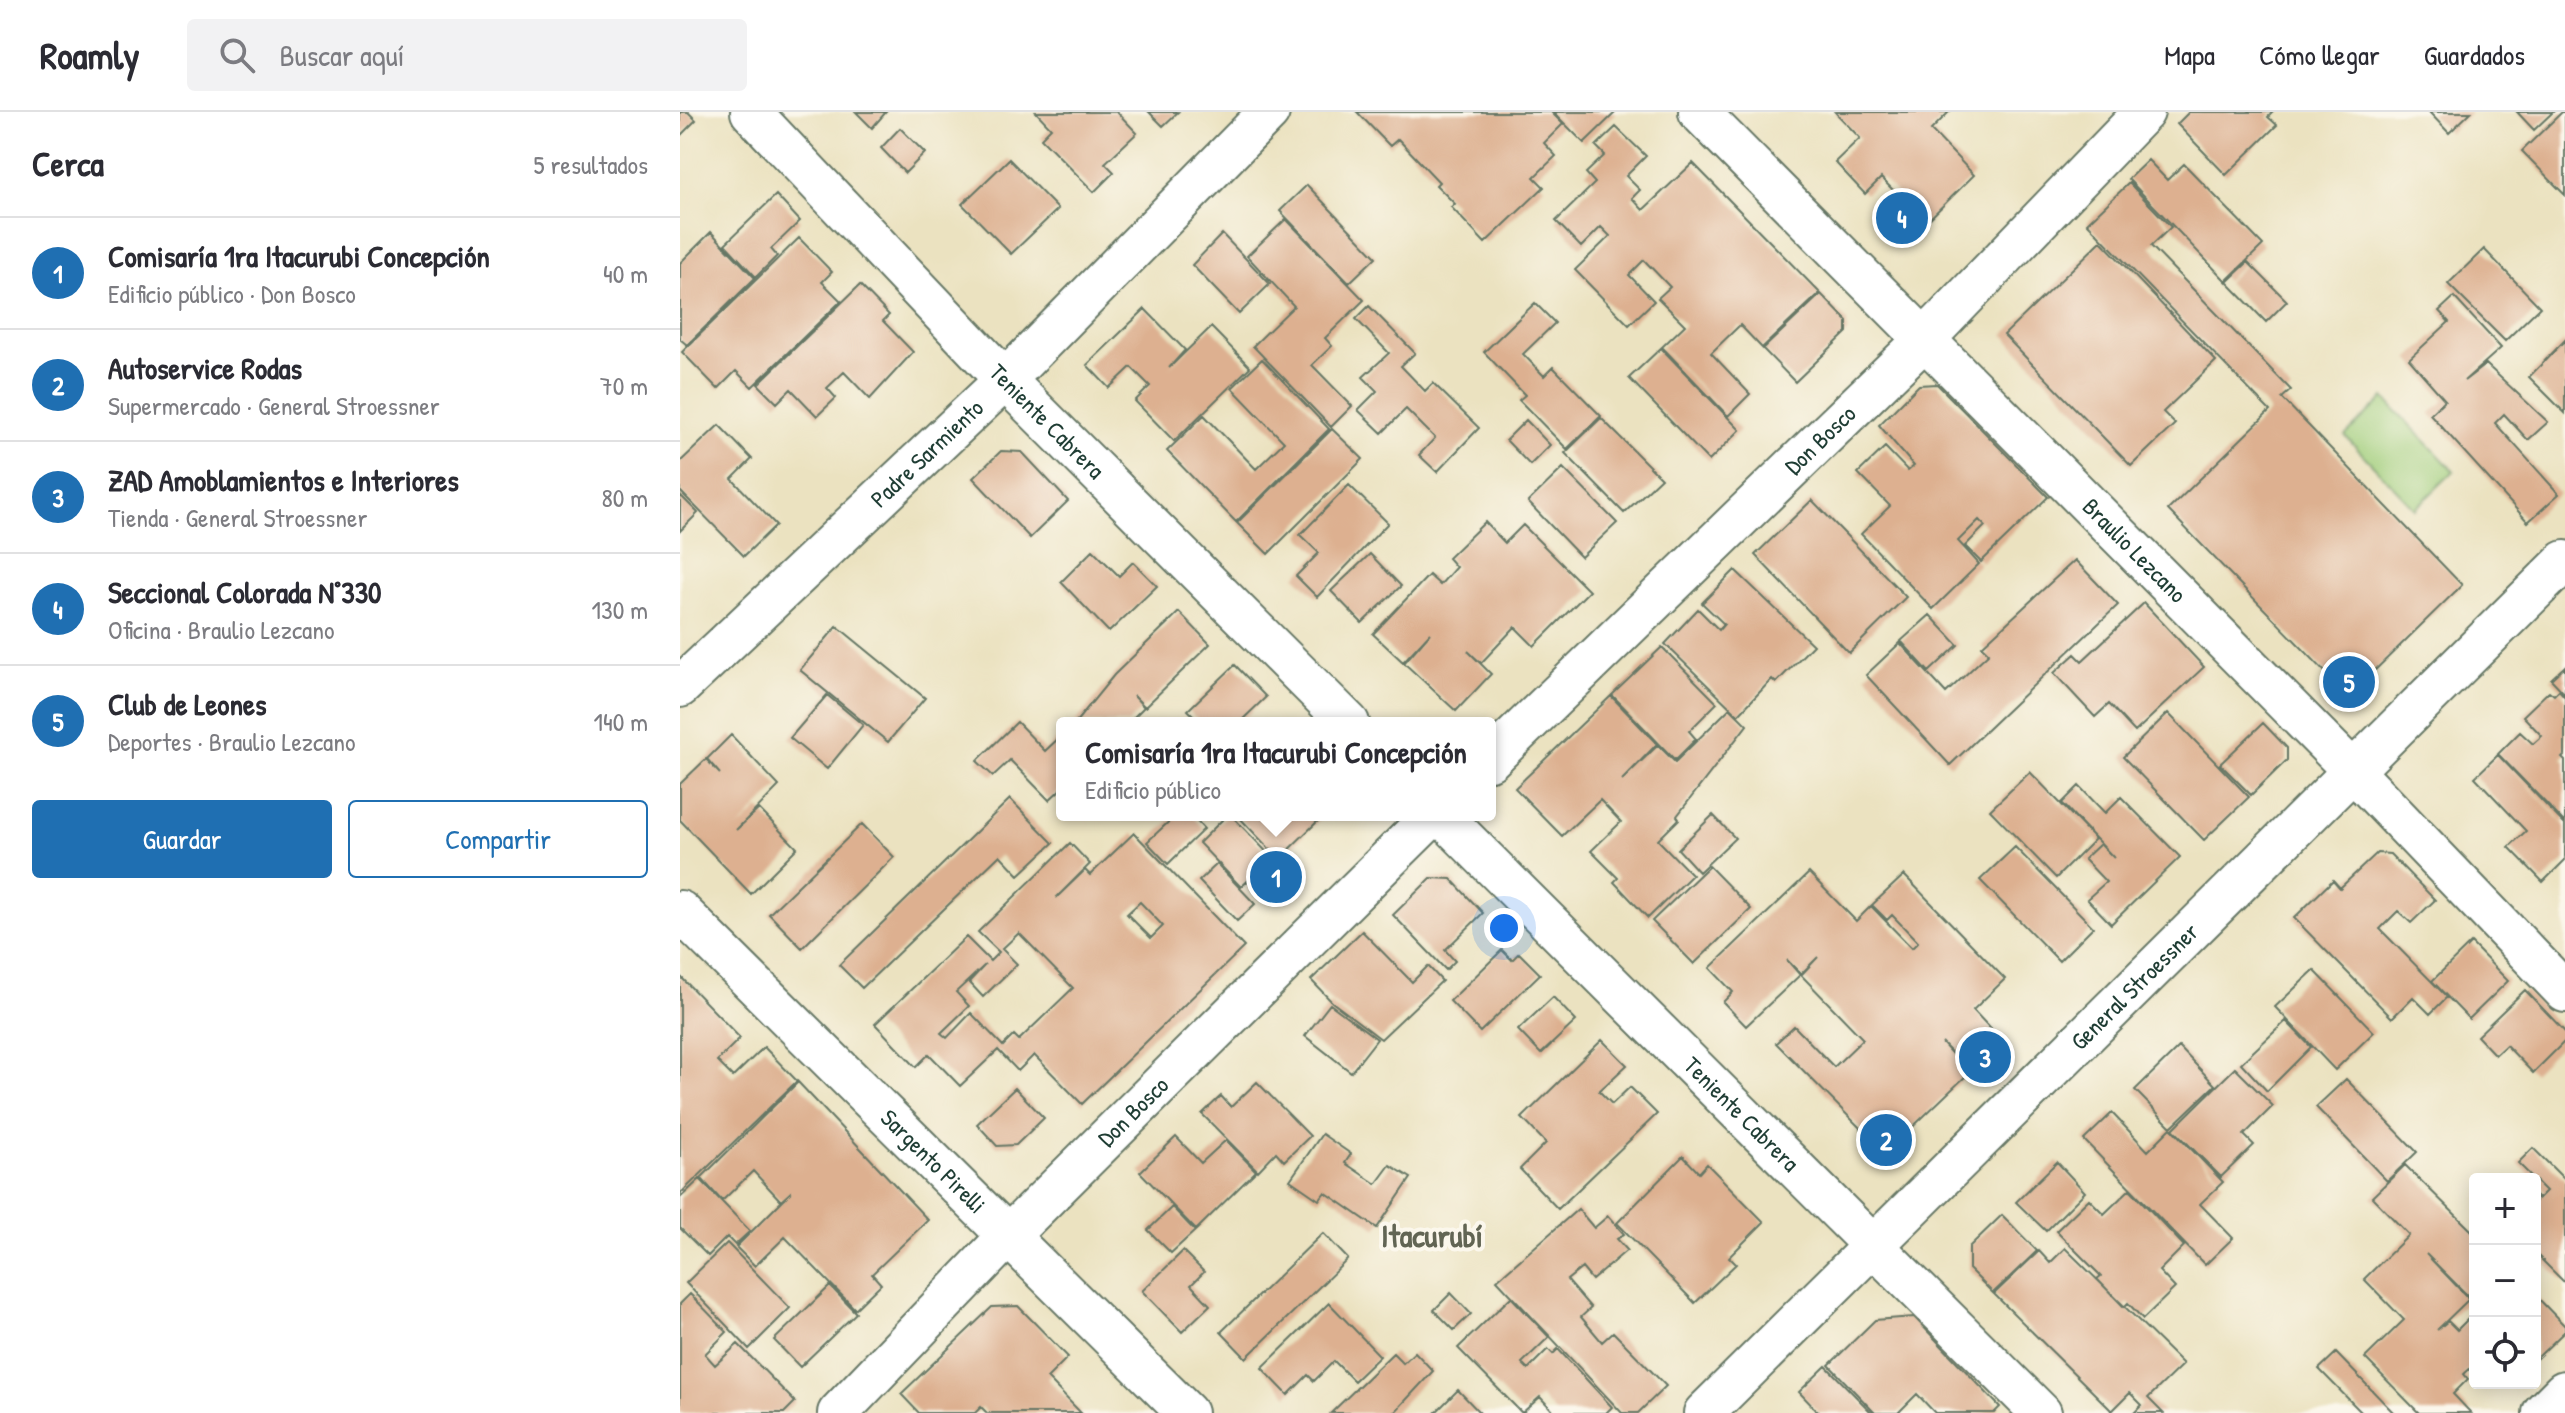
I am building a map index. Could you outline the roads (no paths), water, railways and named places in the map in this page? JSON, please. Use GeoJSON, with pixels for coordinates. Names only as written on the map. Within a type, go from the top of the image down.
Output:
{"type":"FeatureCollection","features":[{"type":"Feature","properties":{"kind":"highway"},"geometry":{"type":"LineString","coordinates":[[2545,1413],[2565,1393]]}},
{"type":"Feature","properties":{"kind":"street","name":"Teniente Cabrera"},"geometry":{"type":"LineString","coordinates":[[751,112],[1005,380],[1343,717]]}},
{"type":"Feature","properties":{"kind":"street","name":"Padre Sarmiento"},"geometry":{"type":"LineString","coordinates":[[680,687],[1005,380],[1269,112]]}},
{"type":"Feature","properties":{"kind":"street","name":"Braulio Lezcano"},"geometry":{"type":"LineString","coordinates":[[1699,112],[2354,772],[2565,992]]}},
{"type":"Feature","properties":{"kind":"street","name":"Don Bosco"},"geometry":{"type":"LineString","coordinates":[[1496,754],[1923,341],[2144,112]]}},
{"type":"Feature","properties":{"kind":"street","name":"General Stroessner"},"geometry":{"type":"LineString","coordinates":[[1704,1413],[2565,561]]}},
{"type":"Feature","properties":{"kind":"street","name":"Don Bosco"},"geometry":{"type":"LineString","coordinates":[[838,1413],[1009,1235],[1427,821]]}},
{"type":"Feature","properties":{"kind":"street","name":"Teniente Cabrera"},"geometry":{"type":"LineString","coordinates":[[1447,821],[2041,1413]]}},
{"type":"Feature","properties":{"kind":"street","name":"Sargento Pirelli"},"geometry":{"type":"LineString","coordinates":[[680,911],[1187,1413]]}},
{"type":"Feature","properties":{"kind":"place","name":"Seccional Colorada N°330"},"geometry":{"type":"Point","coordinates":[1902,218]}},
{"type":"Feature","properties":{"kind":"place","name":"Club de Leones"},"geometry":{"type":"Point","coordinates":[2349,682]}},
{"type":"Feature","properties":{"kind":"place","name":"Comisaría 1ra Itacurubi Concepción"},"geometry":{"type":"Point","coordinates":[1276,877]}},
{"type":"Feature","properties":{"kind":"place","name":"ZAD Amoblamientos e Interiores"},"geometry":{"type":"Point","coordinates":[1985,1057]}},
{"type":"Feature","properties":{"kind":"place","name":"Autoservice Rodas"},"geometry":{"type":"Point","coordinates":[1886,1140]}},
{"type":"Feature","properties":{"kind":"district","name":"Itacurubí"},"geometry":{"type":"Point","coordinates":[1432,1236]}}]}
